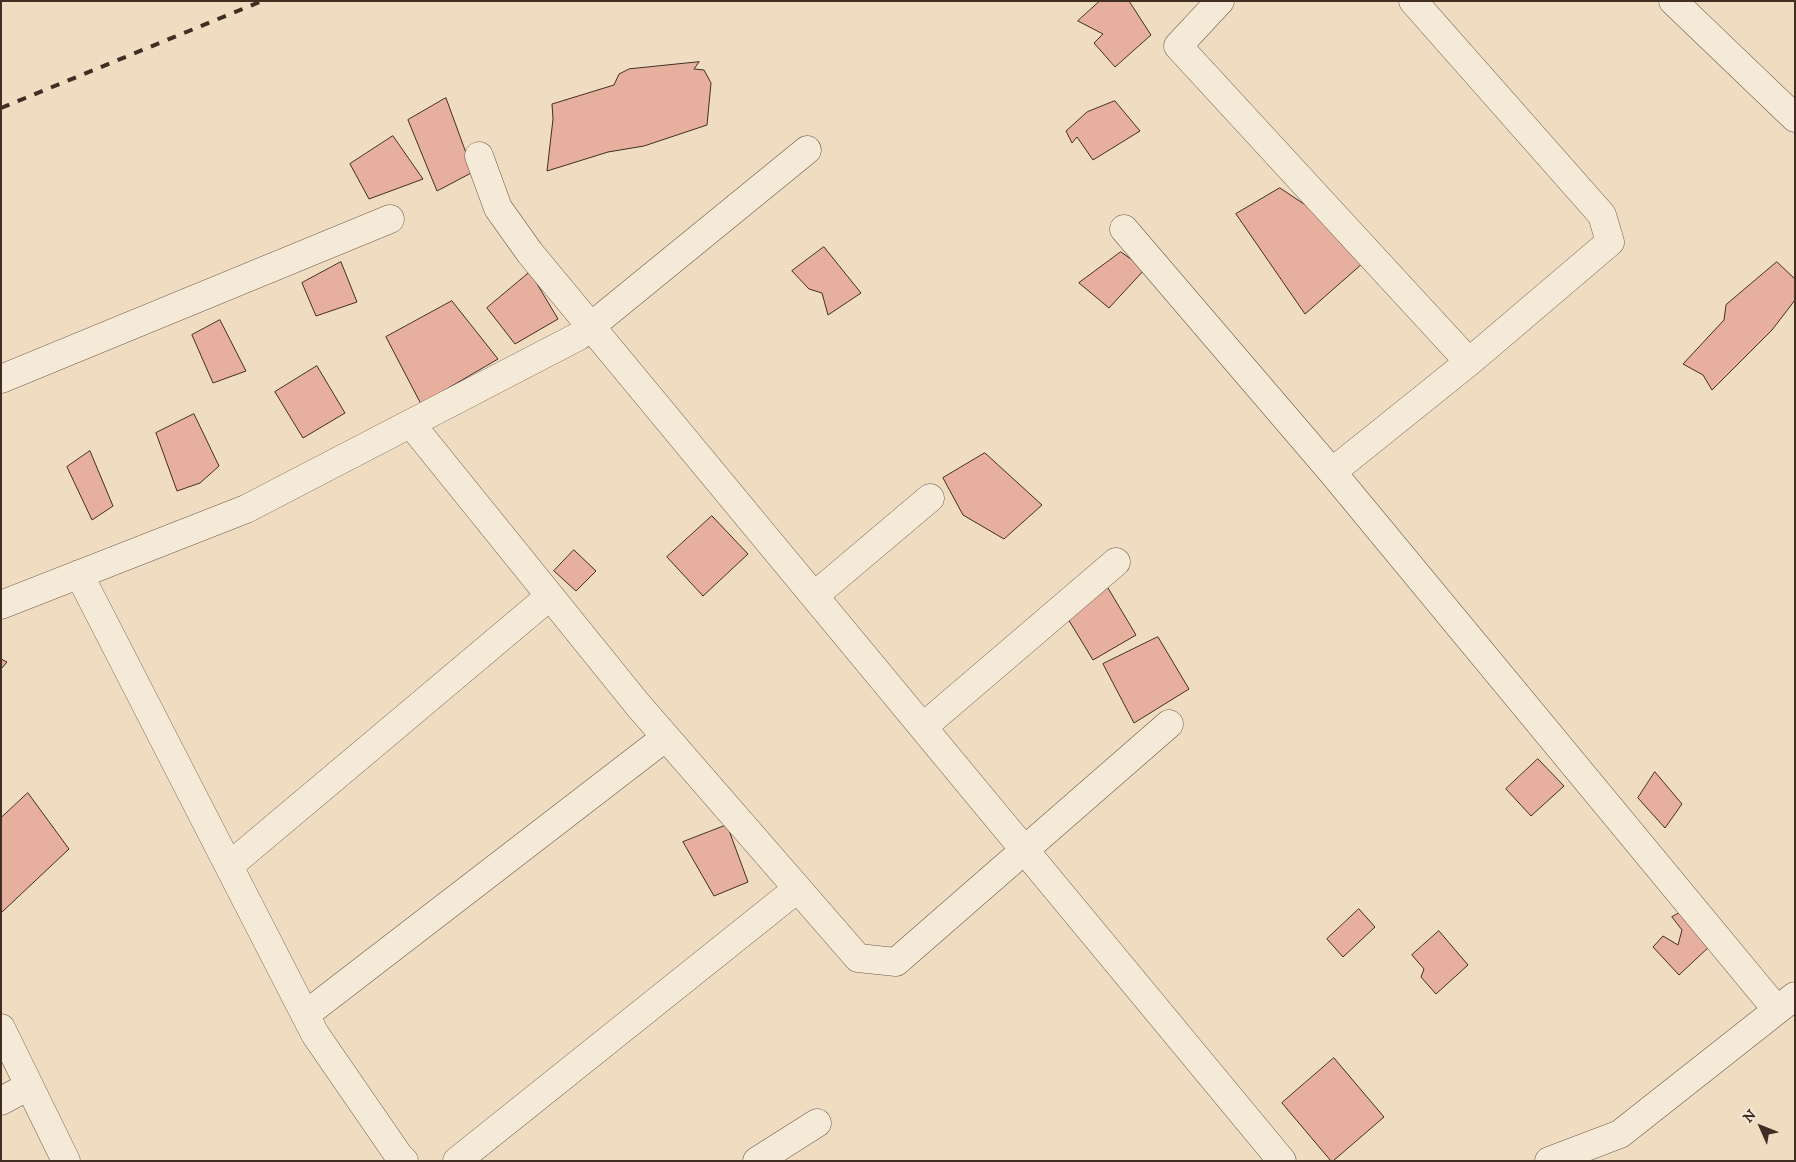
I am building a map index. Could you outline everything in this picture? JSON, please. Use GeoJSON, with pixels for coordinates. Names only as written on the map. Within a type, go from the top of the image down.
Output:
{"type":"FeatureCollection","features":[{"type":"Feature","properties":{"kind":"street"},"geometry":{"type":"LineString","coordinates":[[1220,1],[1178,46],[1469,362]]}},
{"type":"Feature","properties":{"kind":"street"},"geometry":{"type":"LineString","coordinates":[[1332,472],[1469,362],[1610,242],[1602,215],[1412,1]]}},
{"type":"Feature","properties":{"kind":"street"},"geometry":{"type":"LineString","coordinates":[[1673,1],[1795,118]]}},
{"type":"Feature","properties":{"kind":"street"},"geometry":{"type":"LineString","coordinates":[[1,605],[246,509],[579,336],[807,150]]}},
{"type":"Feature","properties":{"kind":"street"},"geometry":{"type":"LineString","coordinates":[[479,156],[498,208],[530,253],[1282,1161]]}},
{"type":"Feature","properties":{"kind":"street"},"geometry":{"type":"LineString","coordinates":[[1,379],[390,219]]}},
{"type":"Feature","properties":{"kind":"street"},"geometry":{"type":"LineString","coordinates":[[1124,229],[1786,1003],[1620,1134],[1548,1161]]}},
{"type":"Feature","properties":{"kind":"street"},"geometry":{"type":"LineString","coordinates":[[410,424],[666,737],[858,958],[896,962],[1169,724]]}},
{"type":"Feature","properties":{"kind":"street"},"geometry":{"type":"LineString","coordinates":[[814,596],[930,498]]}},
{"type":"Feature","properties":{"kind":"street"},"geometry":{"type":"LineString","coordinates":[[923,727],[1116,562]]}},
{"type":"Feature","properties":{"kind":"street"},"geometry":{"type":"LineString","coordinates":[[79,574],[315,1034],[404,1161]]}},
{"type":"Feature","properties":{"kind":"street"},"geometry":{"type":"LineString","coordinates":[[229,866],[550,596]]}},
{"type":"Feature","properties":{"kind":"street"},"geometry":{"type":"LineString","coordinates":[[305,1015],[666,737]]}},
{"type":"Feature","properties":{"kind":"street"},"geometry":{"type":"LineString","coordinates":[[458,1161],[797,889]]}},
{"type":"Feature","properties":{"kind":"street"},"geometry":{"type":"LineString","coordinates":[[1,1028],[66,1161]]}},
{"type":"Feature","properties":{"kind":"street"},"geometry":{"type":"LineString","coordinates":[[1,1101],[29,1086]]}},
{"type":"Feature","properties":{"kind":"street"},"geometry":{"type":"LineString","coordinates":[[757,1161],[817,1122]]}},
{"type":"Feature","properties":{"kind":"building"},"geometry":{"type":"Polygon","coordinates":[[[1100,1],[1129,1],[1151,35],[1115,67],[1094,43],[1103,34],[1078,21],[1100,1]]]}},
{"type":"Feature","properties":{"kind":"building"},"geometry":{"type":"Polygon","coordinates":[[[699,62],[694,69],[704,70],[711,83],[707,125],[644,146],[608,152],[547,171],[553,119],[552,104],[614,85],[619,74],[629,69],[699,62]]]}},
{"type":"Feature","properties":{"kind":"building"},"geometry":{"type":"Polygon","coordinates":[[[446,98],[473,172],[437,191],[408,120],[446,98]]]}},
{"type":"Feature","properties":{"kind":"building"},"geometry":{"type":"Polygon","coordinates":[[[1115,101],[1140,131],[1093,160],[1077,137],[1072,143],[1066,131],[1087,112],[1115,101]]]}},
{"type":"Feature","properties":{"kind":"building"},"geometry":{"type":"Polygon","coordinates":[[[393,136],[423,179],[369,199],[350,164],[393,136]]]}},
{"type":"Feature","properties":{"kind":"building"},"geometry":{"type":"Polygon","coordinates":[[[1280,188],[1322,216],[1363,263],[1305,314],[1236,214],[1280,188]]]}},
{"type":"Feature","properties":{"kind":"building"},"geometry":{"type":"Polygon","coordinates":[[[824,247],[861,293],[828,315],[822,293],[809,289],[792,271],[824,247]]]}},
{"type":"Feature","properties":{"kind":"building"},"geometry":{"type":"Polygon","coordinates":[[[1121,252],[1145,269],[1109,308],[1079,283],[1121,252]]]}},
{"type":"Feature","properties":{"kind":"building"},"geometry":{"type":"Polygon","coordinates":[[[341,262],[357,302],[316,316],[302,283],[341,262]]]}},
{"type":"Feature","properties":{"kind":"building"},"geometry":{"type":"Polygon","coordinates":[[[1777,262],[1795,279],[1795,300],[1772,330],[1712,390],[1703,375],[1683,364],[1724,320],[1726,305],[1777,262]]]}},
{"type":"Feature","properties":{"kind":"building"},"geometry":{"type":"Polygon","coordinates":[[[530,272],[558,319],[515,344],[487,308],[530,272]]]}},
{"type":"Feature","properties":{"kind":"building"},"geometry":{"type":"Polygon","coordinates":[[[452,301],[498,359],[421,404],[386,337],[452,301]]]}},
{"type":"Feature","properties":{"kind":"building"},"geometry":{"type":"Polygon","coordinates":[[[220,320],[246,371],[213,383],[192,335],[220,320]]]}},
{"type":"Feature","properties":{"kind":"building"},"geometry":{"type":"Polygon","coordinates":[[[317,366],[345,413],[303,438],[275,392],[317,366]]]}},
{"type":"Feature","properties":{"kind":"building"},"geometry":{"type":"Polygon","coordinates":[[[194,414],[219,466],[200,483],[177,491],[156,433],[194,414]]]}},
{"type":"Feature","properties":{"kind":"building"},"geometry":{"type":"Polygon","coordinates":[[[90,451],[113,506],[92,520],[67,467],[90,451]]]}},
{"type":"Feature","properties":{"kind":"building"},"geometry":{"type":"Polygon","coordinates":[[[985,453],[1042,505],[1004,539],[963,515],[943,478],[985,453]]]}},
{"type":"Feature","properties":{"kind":"building"},"geometry":{"type":"Polygon","coordinates":[[[712,516],[748,554],[703,596],[667,557],[712,516]]]}},
{"type":"Feature","properties":{"kind":"building"},"geometry":{"type":"Polygon","coordinates":[[[574,550],[596,571],[576,591],[554,571],[574,550]]]}},
{"type":"Feature","properties":{"kind":"building"},"geometry":{"type":"Polygon","coordinates":[[[1108,588],[1136,635],[1093,660],[1065,614],[1108,588]]]}},
{"type":"Feature","properties":{"kind":"building"},"geometry":{"type":"Polygon","coordinates":[[[1158,637],[1189,689],[1134,723],[1103,664],[1158,637]]]}},
{"type":"Feature","properties":{"kind":"building"},"geometry":{"type":"Polygon","coordinates":[[[1,659],[7,662],[1,669],[1,659]]]}},
{"type":"Feature","properties":{"kind":"building"},"geometry":{"type":"Polygon","coordinates":[[[1538,759],[1564,786],[1531,816],[1506,789],[1538,759]]]}},
{"type":"Feature","properties":{"kind":"building"},"geometry":{"type":"Polygon","coordinates":[[[1655,772],[1682,804],[1665,828],[1638,798],[1655,772]]]}},
{"type":"Feature","properties":{"kind":"building"},"geometry":{"type":"Polygon","coordinates":[[[28,793],[69,849],[1,913],[1,818],[28,793]]]}},
{"type":"Feature","properties":{"kind":"building"},"geometry":{"type":"Polygon","coordinates":[[[727,825],[748,882],[714,896],[683,842],[727,825]]]}},
{"type":"Feature","properties":{"kind":"building"},"geometry":{"type":"Polygon","coordinates":[[[1359,909],[1375,927],[1343,957],[1327,939],[1359,909]]]}},
{"type":"Feature","properties":{"kind":"building"},"geometry":{"type":"Polygon","coordinates":[[[1685,910],[1711,945],[1679,975],[1653,947],[1663,936],[1678,945],[1682,930],[1672,917],[1685,910]]]}},
{"type":"Feature","properties":{"kind":"building"},"geometry":{"type":"Polygon","coordinates":[[[1439,931],[1468,965],[1436,994],[1421,977],[1424,969],[1412,955],[1439,931]]]}},
{"type":"Feature","properties":{"kind":"building"},"geometry":{"type":"Polygon","coordinates":[[[1334,1058],[1384,1117],[1331,1161],[1282,1103],[1334,1058]]]}},
{"type":"Feature","properties":{"kind":"railway"},"geometry":{"type":"LineString","coordinates":[[1,108],[262,1]]}}]}
